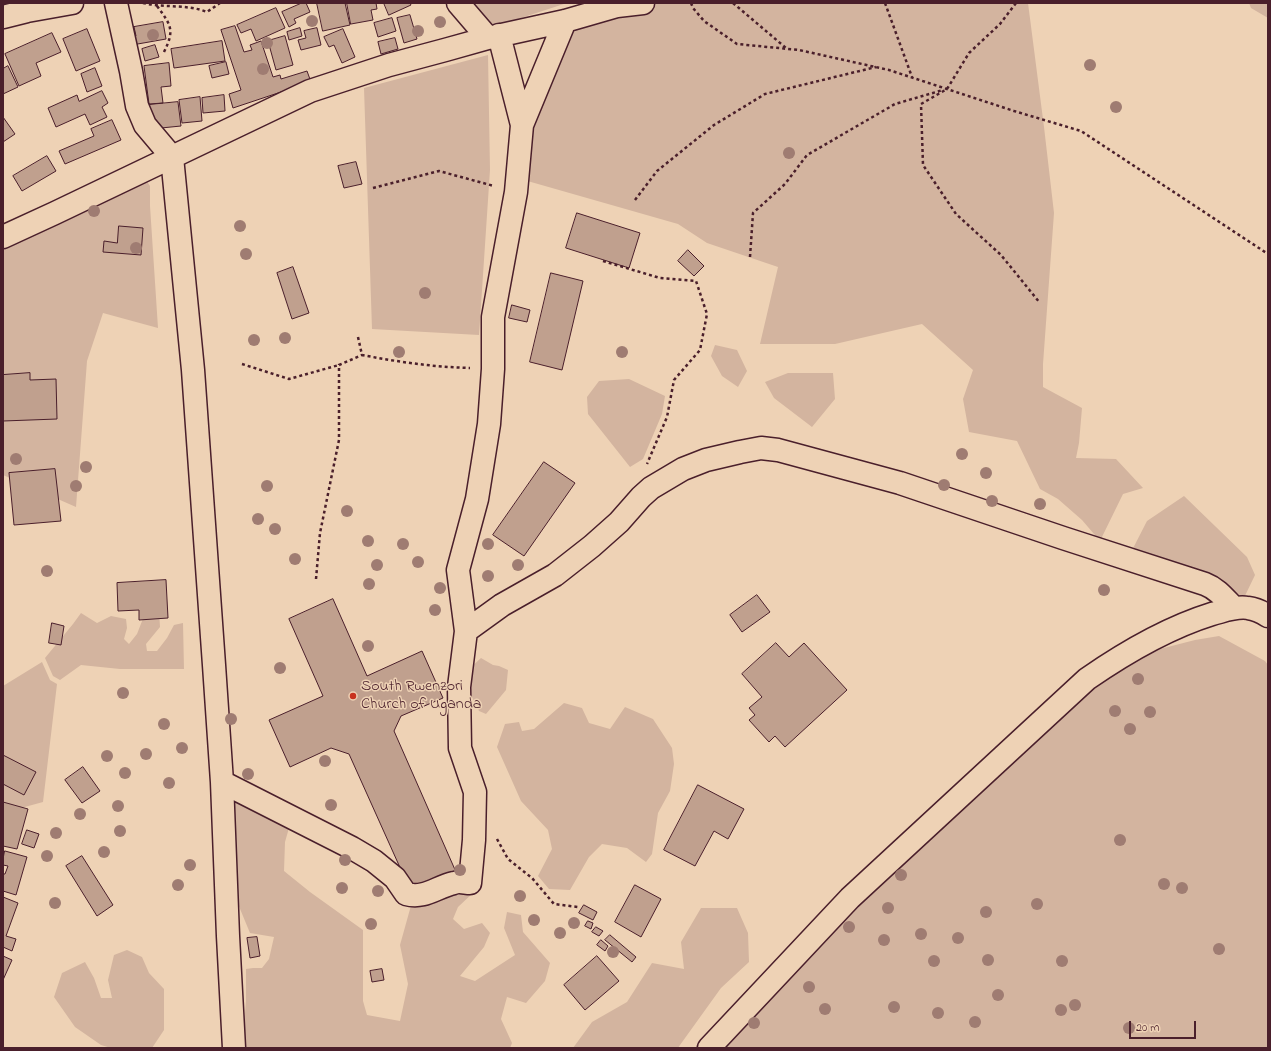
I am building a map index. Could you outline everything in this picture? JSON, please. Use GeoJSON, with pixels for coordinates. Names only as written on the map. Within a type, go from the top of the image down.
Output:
{"type":"FeatureCollection","features":[{"type":"Feature","properties":{"kind":"street"},"geometry":{"type":"LineString","coordinates":[[3,17],[72,3]]}},
{"type":"Feature","properties":{"kind":"street"},"geometry":{"type":"LineString","coordinates":[[116,3],[131,70],[137,106],[145,125],[172,157],[193,370],[222,782],[234,1048]]}},
{"type":"Feature","properties":{"kind":"street"},"geometry":{"type":"LineString","coordinates":[[458,3],[494,37],[522,125]]}},
{"type":"Feature","properties":{"kind":"street"},"geometry":{"type":"LineString","coordinates":[[3,237],[310,91],[389,65],[494,37],[565,21],[617,6],[643,3]]}},
{"type":"Feature","properties":{"kind":"street"},"geometry":{"type":"LineString","coordinates":[[222,782],[352,848],[374,861],[395,878],[406,894],[412,896],[428,894],[455,882],[470,883],[474,840],[474,792],[460,748],[459,687],[466,630],[458,570],[476,498],[488,424],[493,369],[493,317],[516,192],[522,125],[565,21]]}},
{"type":"Feature","properties":{"kind":"street"},"geometry":{"type":"LineString","coordinates":[[466,630],[502,605],[555,575],[592,546],[619,522],[651,488],[683,469],[706,460],[761,448],[778,450],[900,483],[1041,531],[1205,584],[1213,587],[1234,608]]}},
{"type":"Feature","properties":{"kind":"street"},"geometry":{"type":"LineString","coordinates":[[709,1048],[850,898],[1087,679],[1131,650],[1192,620],[1234,608],[1257,610],[1268,616]]}},
{"type":"Feature","properties":{"kind":"path"},"geometry":{"type":"LineString","coordinates":[[144,3],[157,6],[192,8],[207,12],[220,3]]}},
{"type":"Feature","properties":{"kind":"path"},"geometry":{"type":"LineString","coordinates":[[190,3],[192,8]]}},
{"type":"Feature","properties":{"kind":"path"},"geometry":{"type":"LineString","coordinates":[[690,3],[704,21],[737,44],[799,50],[877,67],[1081,131],[1268,254]]}},
{"type":"Feature","properties":{"kind":"path"},"geometry":{"type":"LineString","coordinates":[[733,3],[786,48]]}},
{"type":"Feature","properties":{"kind":"path"},"geometry":{"type":"LineString","coordinates":[[885,3],[912,77]]}},
{"type":"Feature","properties":{"kind":"path"},"geometry":{"type":"LineString","coordinates":[[1016,3],[1000,24],[969,53],[947,89],[921,104],[924,165],[956,214],[1001,255],[1040,303]]}},
{"type":"Feature","properties":{"kind":"path"},"geometry":{"type":"LineString","coordinates":[[157,6],[168,21],[171,32],[170,40],[164,52]]}},
{"type":"Feature","properties":{"kind":"path"},"geometry":{"type":"LineString","coordinates":[[635,200],[657,171],[714,125],[765,94],[877,67]]}},
{"type":"Feature","properties":{"kind":"path"},"geometry":{"type":"LineString","coordinates":[[750,257],[753,213],[785,184],[807,155],[896,104],[947,89]]}},
{"type":"Feature","properties":{"kind":"path"},"geometry":{"type":"LineString","coordinates":[[373,188],[439,171],[516,192]]}},
{"type":"Feature","properties":{"kind":"path"},"geometry":{"type":"LineString","coordinates":[[603,262],[660,278],[696,281],[707,314],[700,350],[674,380],[666,417],[646,466],[651,488]]}},
{"type":"Feature","properties":{"kind":"path"},"geometry":{"type":"LineString","coordinates":[[358,337],[362,355]]}},
{"type":"Feature","properties":{"kind":"path"},"geometry":{"type":"LineString","coordinates":[[242,364],[289,379],[339,365],[362,355],[435,367],[493,369]]}},
{"type":"Feature","properties":{"kind":"path"},"geometry":{"type":"LineString","coordinates":[[316,579],[320,533],[339,440],[339,365]]}},
{"type":"Feature","properties":{"kind":"path"},"geometry":{"type":"LineString","coordinates":[[494,833],[508,859],[532,878],[554,904],[578,907]]}},
{"type":"Feature","properties":{"kind":"shaded area"},"geometry":{"type":"Polygon","coordinates":[[[456,3],[567,3],[484,30],[456,3]]]}},
{"type":"Feature","properties":{"kind":"shaded area"},"geometry":{"type":"Polygon","coordinates":[[[654,3],[1028,3],[1054,213],[1043,364],[1043,387],[1082,408],[1076,458],[1116,459],[1143,488],[1123,494],[1100,541],[1082,520],[1058,499],[1040,489],[1017,441],[969,432],[963,399],[973,370],[922,324],[835,344],[760,344],[778,267],[707,243],[678,224],[510,176],[552,63],[582,19],[654,3]]]}},
{"type":"Feature","properties":{"kind":"shaded area"},"geometry":{"type":"Polygon","coordinates":[[[1249,3],[1268,3],[1268,18],[1251,8],[1249,3]]]}},
{"type":"Feature","properties":{"kind":"shaded area"},"geometry":{"type":"Polygon","coordinates":[[[488,55],[490,170],[479,335],[372,329],[364,88],[488,55]]]}},
{"type":"Feature","properties":{"kind":"shaded area"},"geometry":{"type":"Polygon","coordinates":[[[143,175],[150,186],[158,328],[103,313],[87,361],[76,507],[3,475],[3,241],[143,175]]]}},
{"type":"Feature","properties":{"kind":"shaded area"},"geometry":{"type":"Polygon","coordinates":[[[715,345],[737,350],[747,371],[738,387],[722,376],[711,356],[715,345]]]}},
{"type":"Feature","properties":{"kind":"shaded area"},"geometry":{"type":"Polygon","coordinates":[[[788,373],[833,373],[835,399],[812,427],[774,398],[765,382],[788,373]]]}},
{"type":"Feature","properties":{"kind":"shaded area"},"geometry":{"type":"Polygon","coordinates":[[[629,379],[665,396],[662,414],[643,459],[630,467],[588,414],[587,397],[599,381],[629,379]]]}},
{"type":"Feature","properties":{"kind":"shaded area"},"geometry":{"type":"Polygon","coordinates":[[[1184,496],[1247,557],[1255,575],[1242,602],[1125,564],[1147,521],[1184,496]]]}},
{"type":"Feature","properties":{"kind":"shaded area"},"geometry":{"type":"Polygon","coordinates":[[[159,611],[160,627],[146,644],[147,651],[157,651],[167,638],[174,625],[183,623],[184,669],[120,669],[81,665],[60,680],[53,676],[45,658],[81,613],[97,623],[111,616],[126,619],[127,628],[124,639],[129,644],[137,634],[144,616],[159,611]]]}},
{"type":"Feature","properties":{"kind":"shaded area"},"geometry":{"type":"Polygon","coordinates":[[[1219,636],[1265,661],[1268,665],[1268,1048],[712,1048],[822,928],[1114,670],[1160,649],[1195,640],[1219,636]]]}},
{"type":"Feature","properties":{"kind":"shaded area"},"geometry":{"type":"Polygon","coordinates":[[[481,658],[493,665],[508,670],[506,690],[486,714],[479,711],[469,691],[468,670],[481,658]]]}},
{"type":"Feature","properties":{"kind":"shaded area"},"geometry":{"type":"Polygon","coordinates":[[[42,662],[50,680],[57,684],[43,802],[21,808],[3,821],[3,686],[42,662]]]}},
{"type":"Feature","properties":{"kind":"shaded area"},"geometry":{"type":"Polygon","coordinates":[[[564,703],[582,708],[589,723],[610,729],[625,707],[653,719],[672,748],[674,764],[670,791],[658,813],[652,854],[646,862],[627,848],[602,844],[589,857],[570,890],[549,889],[538,876],[552,849],[548,830],[521,801],[497,747],[505,724],[519,722],[522,731],[534,729],[564,703]]]}},
{"type":"Feature","properties":{"kind":"shaded area"},"geometry":{"type":"Polygon","coordinates":[[[223,796],[289,828],[285,842],[284,871],[310,892],[363,930],[363,1001],[367,1015],[400,1021],[408,984],[400,945],[412,902],[474,892],[458,907],[453,919],[464,929],[482,923],[490,933],[484,947],[460,976],[475,981],[515,955],[504,928],[507,912],[521,915],[523,932],[550,963],[545,981],[526,1003],[507,997],[501,1019],[512,1043],[510,1048],[242,1048],[246,1001],[246,969],[262,968],[269,959],[274,937],[250,933],[238,904],[223,796]]]}},
{"type":"Feature","properties":{"kind":"shaded area"},"geometry":{"type":"Polygon","coordinates":[[[701,908],[737,908],[748,933],[749,962],[721,988],[678,1048],[573,1048],[592,1022],[627,1002],[652,963],[684,969],[681,942],[701,908]]]}},
{"type":"Feature","properties":{"kind":"shaded area"},"geometry":{"type":"Polygon","coordinates":[[[127,950],[142,957],[149,973],[164,989],[164,1030],[152,1048],[111,1048],[101,1045],[75,1027],[54,997],[62,973],[85,962],[94,978],[101,998],[112,998],[108,980],[114,955],[127,950]]]}},
{"type":"Feature","properties":{"kind":"building"},"geometry":{"type":"Polygon","coordinates":[[[302,3],[306,3],[310,12],[294,19],[296,23],[289,27],[282,12],[302,3]]]}},
{"type":"Feature","properties":{"kind":"building"},"geometry":{"type":"Polygon","coordinates":[[[317,3],[345,3],[350,25],[323,31],[317,3]]]}},
{"type":"Feature","properties":{"kind":"building"},"geometry":{"type":"Polygon","coordinates":[[[347,3],[376,3],[377,9],[371,10],[373,20],[351,24],[347,3]]]}},
{"type":"Feature","properties":{"kind":"building"},"geometry":{"type":"Polygon","coordinates":[[[384,3],[410,3],[411,5],[389,15],[384,3]]]}},
{"type":"Feature","properties":{"kind":"building"},"geometry":{"type":"Polygon","coordinates":[[[276,8],[285,28],[256,41],[251,29],[241,33],[237,25],[276,8]]]}},
{"type":"Feature","properties":{"kind":"building"},"geometry":{"type":"Polygon","coordinates":[[[410,15],[417,39],[404,43],[397,18],[410,15]]]}},
{"type":"Feature","properties":{"kind":"building"},"geometry":{"type":"Polygon","coordinates":[[[392,18],[396,31],[378,37],[374,23],[392,18]]]}},
{"type":"Feature","properties":{"kind":"building"},"geometry":{"type":"Polygon","coordinates":[[[163,22],[166,39],[132,45],[131,37],[136,36],[134,27],[163,22]]]}},
{"type":"Feature","properties":{"kind":"building"},"geometry":{"type":"Polygon","coordinates":[[[235,26],[244,52],[252,50],[250,45],[261,41],[273,77],[280,75],[281,79],[307,71],[311,82],[233,108],[229,94],[241,90],[221,30],[235,26]]]}},
{"type":"Feature","properties":{"kind":"building"},"geometry":{"type":"Polygon","coordinates":[[[300,28],[302,36],[289,40],[287,32],[300,28]]]}},
{"type":"Feature","properties":{"kind":"building"},"geometry":{"type":"Polygon","coordinates":[[[317,28],[321,45],[301,50],[298,40],[306,38],[304,31],[317,28]]]}},
{"type":"Feature","properties":{"kind":"building"},"geometry":{"type":"Polygon","coordinates":[[[87,29],[100,61],[76,71],[63,39],[87,29]]]}},
{"type":"Feature","properties":{"kind":"building"},"geometry":{"type":"Polygon","coordinates":[[[343,29],[355,57],[342,63],[334,45],[329,47],[324,37],[343,29]]]}},
{"type":"Feature","properties":{"kind":"building"},"geometry":{"type":"Polygon","coordinates":[[[52,33],[61,52],[36,63],[41,76],[19,86],[5,54],[52,33]]]}},
{"type":"Feature","properties":{"kind":"building"},"geometry":{"type":"Polygon","coordinates":[[[285,36],[293,65],[276,70],[268,41],[285,36]]]}},
{"type":"Feature","properties":{"kind":"building"},"geometry":{"type":"Polygon","coordinates":[[[395,38],[398,49],[381,54],[378,42],[395,38]]]}},
{"type":"Feature","properties":{"kind":"building"},"geometry":{"type":"Polygon","coordinates":[[[222,41],[225,61],[174,68],[171,49],[222,41]]]}},
{"type":"Feature","properties":{"kind":"building"},"geometry":{"type":"Polygon","coordinates":[[[155,45],[159,57],[145,61],[142,49],[155,45]]]}},
{"type":"Feature","properties":{"kind":"building"},"geometry":{"type":"Polygon","coordinates":[[[226,62],[229,74],[212,78],[209,66],[226,62]]]}},
{"type":"Feature","properties":{"kind":"building"},"geometry":{"type":"Polygon","coordinates":[[[169,63],[171,86],[161,87],[163,103],[149,104],[144,66],[169,63]]]}},
{"type":"Feature","properties":{"kind":"building"},"geometry":{"type":"Polygon","coordinates":[[[8,66],[18,87],[3,94],[3,69],[8,66]]]}},
{"type":"Feature","properties":{"kind":"building"},"geometry":{"type":"Polygon","coordinates":[[[95,68],[102,86],[87,92],[81,74],[95,68]]]}},
{"type":"Feature","properties":{"kind":"building"},"geometry":{"type":"Polygon","coordinates":[[[102,91],[108,103],[102,107],[107,117],[90,125],[85,114],[56,127],[48,108],[77,95],[79,101],[102,91]]]}},
{"type":"Feature","properties":{"kind":"building"},"geometry":{"type":"Polygon","coordinates":[[[224,95],[225,111],[203,113],[202,98],[224,95]]]}},
{"type":"Feature","properties":{"kind":"building"},"geometry":{"type":"Polygon","coordinates":[[[200,97],[202,121],[182,123],[179,100],[200,97]]]}},
{"type":"Feature","properties":{"kind":"building"},"geometry":{"type":"Polygon","coordinates":[[[178,102],[181,126],[151,129],[148,105],[178,102]]]}},
{"type":"Feature","properties":{"kind":"building"},"geometry":{"type":"Polygon","coordinates":[[[3,117],[15,134],[3,142],[3,117]]]}},
{"type":"Feature","properties":{"kind":"building"},"geometry":{"type":"Polygon","coordinates":[[[112,120],[121,140],[65,164],[59,151],[94,136],[91,129],[112,120]]]}},
{"type":"Feature","properties":{"kind":"building"},"geometry":{"type":"Polygon","coordinates":[[[47,156],[56,171],[22,191],[13,176],[47,156]]]}},
{"type":"Feature","properties":{"kind":"building"},"geometry":{"type":"Polygon","coordinates":[[[356,162],[362,184],[344,188],[338,166],[356,162]]]}},
{"type":"Feature","properties":{"kind":"building"},"geometry":{"type":"Polygon","coordinates":[[[577,213],[640,233],[629,268],[566,248],[577,213]]]}},
{"type":"Feature","properties":{"kind":"building"},"geometry":{"type":"Polygon","coordinates":[[[119,226],[143,228],[141,255],[103,252],[104,241],[117,243],[119,226]]]}},
{"type":"Feature","properties":{"kind":"building"},"geometry":{"type":"Polygon","coordinates":[[[688,250],[704,266],[694,276],[678,261],[688,250]]]}},
{"type":"Feature","properties":{"kind":"building"},"geometry":{"type":"Polygon","coordinates":[[[293,267],[309,313],[292,319],[277,273],[293,267]]]}},
{"type":"Feature","properties":{"kind":"building"},"geometry":{"type":"Polygon","coordinates":[[[551,273],[583,281],[562,370],[530,362],[551,273]]]}},
{"type":"Feature","properties":{"kind":"building"},"geometry":{"type":"Polygon","coordinates":[[[512,305],[530,310],[527,322],[509,318],[512,305]]]}},
{"type":"Feature","properties":{"kind":"building"},"geometry":{"type":"Polygon","coordinates":[[[30,373],[30,380],[56,379],[57,419],[3,421],[3,375],[30,373]]]}},
{"type":"Feature","properties":{"kind":"building"},"geometry":{"type":"Polygon","coordinates":[[[544,462],[575,483],[524,556],[493,535],[544,462]]]}},
{"type":"Feature","properties":{"kind":"building"},"geometry":{"type":"Polygon","coordinates":[[[55,469],[61,521],[14,525],[9,473],[55,469]]]}},
{"type":"Feature","properties":{"kind":"building"},"geometry":{"type":"Polygon","coordinates":[[[166,580],[168,618],[139,620],[139,610],[118,611],[117,583],[166,580]]]}},
{"type":"Feature","properties":{"kind":"building"},"geometry":{"type":"Polygon","coordinates":[[[757,595],[770,612],[742,632],[730,615],[757,595]]]}},
{"type":"Feature","properties":{"kind":"building"},"geometry":{"type":"Polygon","coordinates":[[[333,599],[367,676],[422,651],[443,698],[401,716],[394,731],[456,872],[411,892],[349,754],[331,748],[290,767],[269,720],[323,696],[289,619],[333,599]]]}},
{"type":"Feature","properties":{"kind":"building"},"geometry":{"type":"Polygon","coordinates":[[[52,623],[64,626],[61,645],[49,643],[52,623]]]}},
{"type":"Feature","properties":{"kind":"building"},"geometry":{"type":"Polygon","coordinates":[[[776,643],[789,657],[804,643],[847,690],[785,747],[775,736],[769,742],[749,720],[755,715],[749,708],[762,697],[742,674],[776,643]]]}},
{"type":"Feature","properties":{"kind":"building"},"geometry":{"type":"Polygon","coordinates":[[[3,755],[36,772],[24,795],[3,784],[3,755]]]}},
{"type":"Feature","properties":{"kind":"building"},"geometry":{"type":"Polygon","coordinates":[[[83,767],[100,791],[82,803],[65,780],[83,767]]]}},
{"type":"Feature","properties":{"kind":"building"},"geometry":{"type":"Polygon","coordinates":[[[698,785],[744,809],[728,839],[714,831],[695,866],[664,850],[698,785]]]}},
{"type":"Feature","properties":{"kind":"building"},"geometry":{"type":"Polygon","coordinates":[[[3,802],[28,809],[17,849],[3,846],[3,802]]]}},
{"type":"Feature","properties":{"kind":"building"},"geometry":{"type":"Polygon","coordinates":[[[27,830],[39,834],[34,848],[22,844],[27,830]]]}},
{"type":"Feature","properties":{"kind":"building"},"geometry":{"type":"Polygon","coordinates":[[[5,851],[27,857],[16,895],[3,891],[3,874],[5,874],[8,866],[3,865],[5,851]]]}},
{"type":"Feature","properties":{"kind":"building"},"geometry":{"type":"Polygon","coordinates":[[[82,856],[113,905],[97,916],[66,866],[82,856]]]}},
{"type":"Feature","properties":{"kind":"building"},"geometry":{"type":"Polygon","coordinates":[[[635,885],[661,899],[641,937],[615,922],[635,885]]]}},
{"type":"Feature","properties":{"kind":"building"},"geometry":{"type":"Polygon","coordinates":[[[3,897],[18,903],[6,936],[16,939],[12,951],[3,947],[3,897]]]}},
{"type":"Feature","properties":{"kind":"building"},"geometry":{"type":"Polygon","coordinates":[[[584,905],[597,912],[593,920],[579,913],[584,905]]]}},
{"type":"Feature","properties":{"kind":"building"},"geometry":{"type":"Polygon","coordinates":[[[588,921],[593,923],[591,929],[585,926],[588,921]]]}},
{"type":"Feature","properties":{"kind":"building"},"geometry":{"type":"Polygon","coordinates":[[[596,927],[603,931],[599,936],[592,932],[596,927]]]}},
{"type":"Feature","properties":{"kind":"building"},"geometry":{"type":"Polygon","coordinates":[[[610,935],[636,957],[632,962],[605,940],[610,935]]]}},
{"type":"Feature","properties":{"kind":"building"},"geometry":{"type":"Polygon","coordinates":[[[257,937],[260,956],[250,958],[247,938],[257,937]]]}},
{"type":"Feature","properties":{"kind":"building"},"geometry":{"type":"Polygon","coordinates":[[[601,940],[608,946],[605,951],[597,945],[601,940]]]}},
{"type":"Feature","properties":{"kind":"building"},"geometry":{"type":"Polygon","coordinates":[[[3,956],[12,960],[3,980],[3,956]]]}},
{"type":"Feature","properties":{"kind":"building"},"geometry":{"type":"Polygon","coordinates":[[[597,956],[619,981],[585,1010],[564,985],[597,956]]]}},
{"type":"Feature","properties":{"kind":"building"},"geometry":{"type":"Polygon","coordinates":[[[382,969],[384,980],[372,982],[370,971],[382,969]]]}},
{"type":"Feature","properties":{"kind":"place","name":"South Rwenzori Church of Uganda"},"geometry":{"type":"Point","coordinates":[353,696]}}]}
